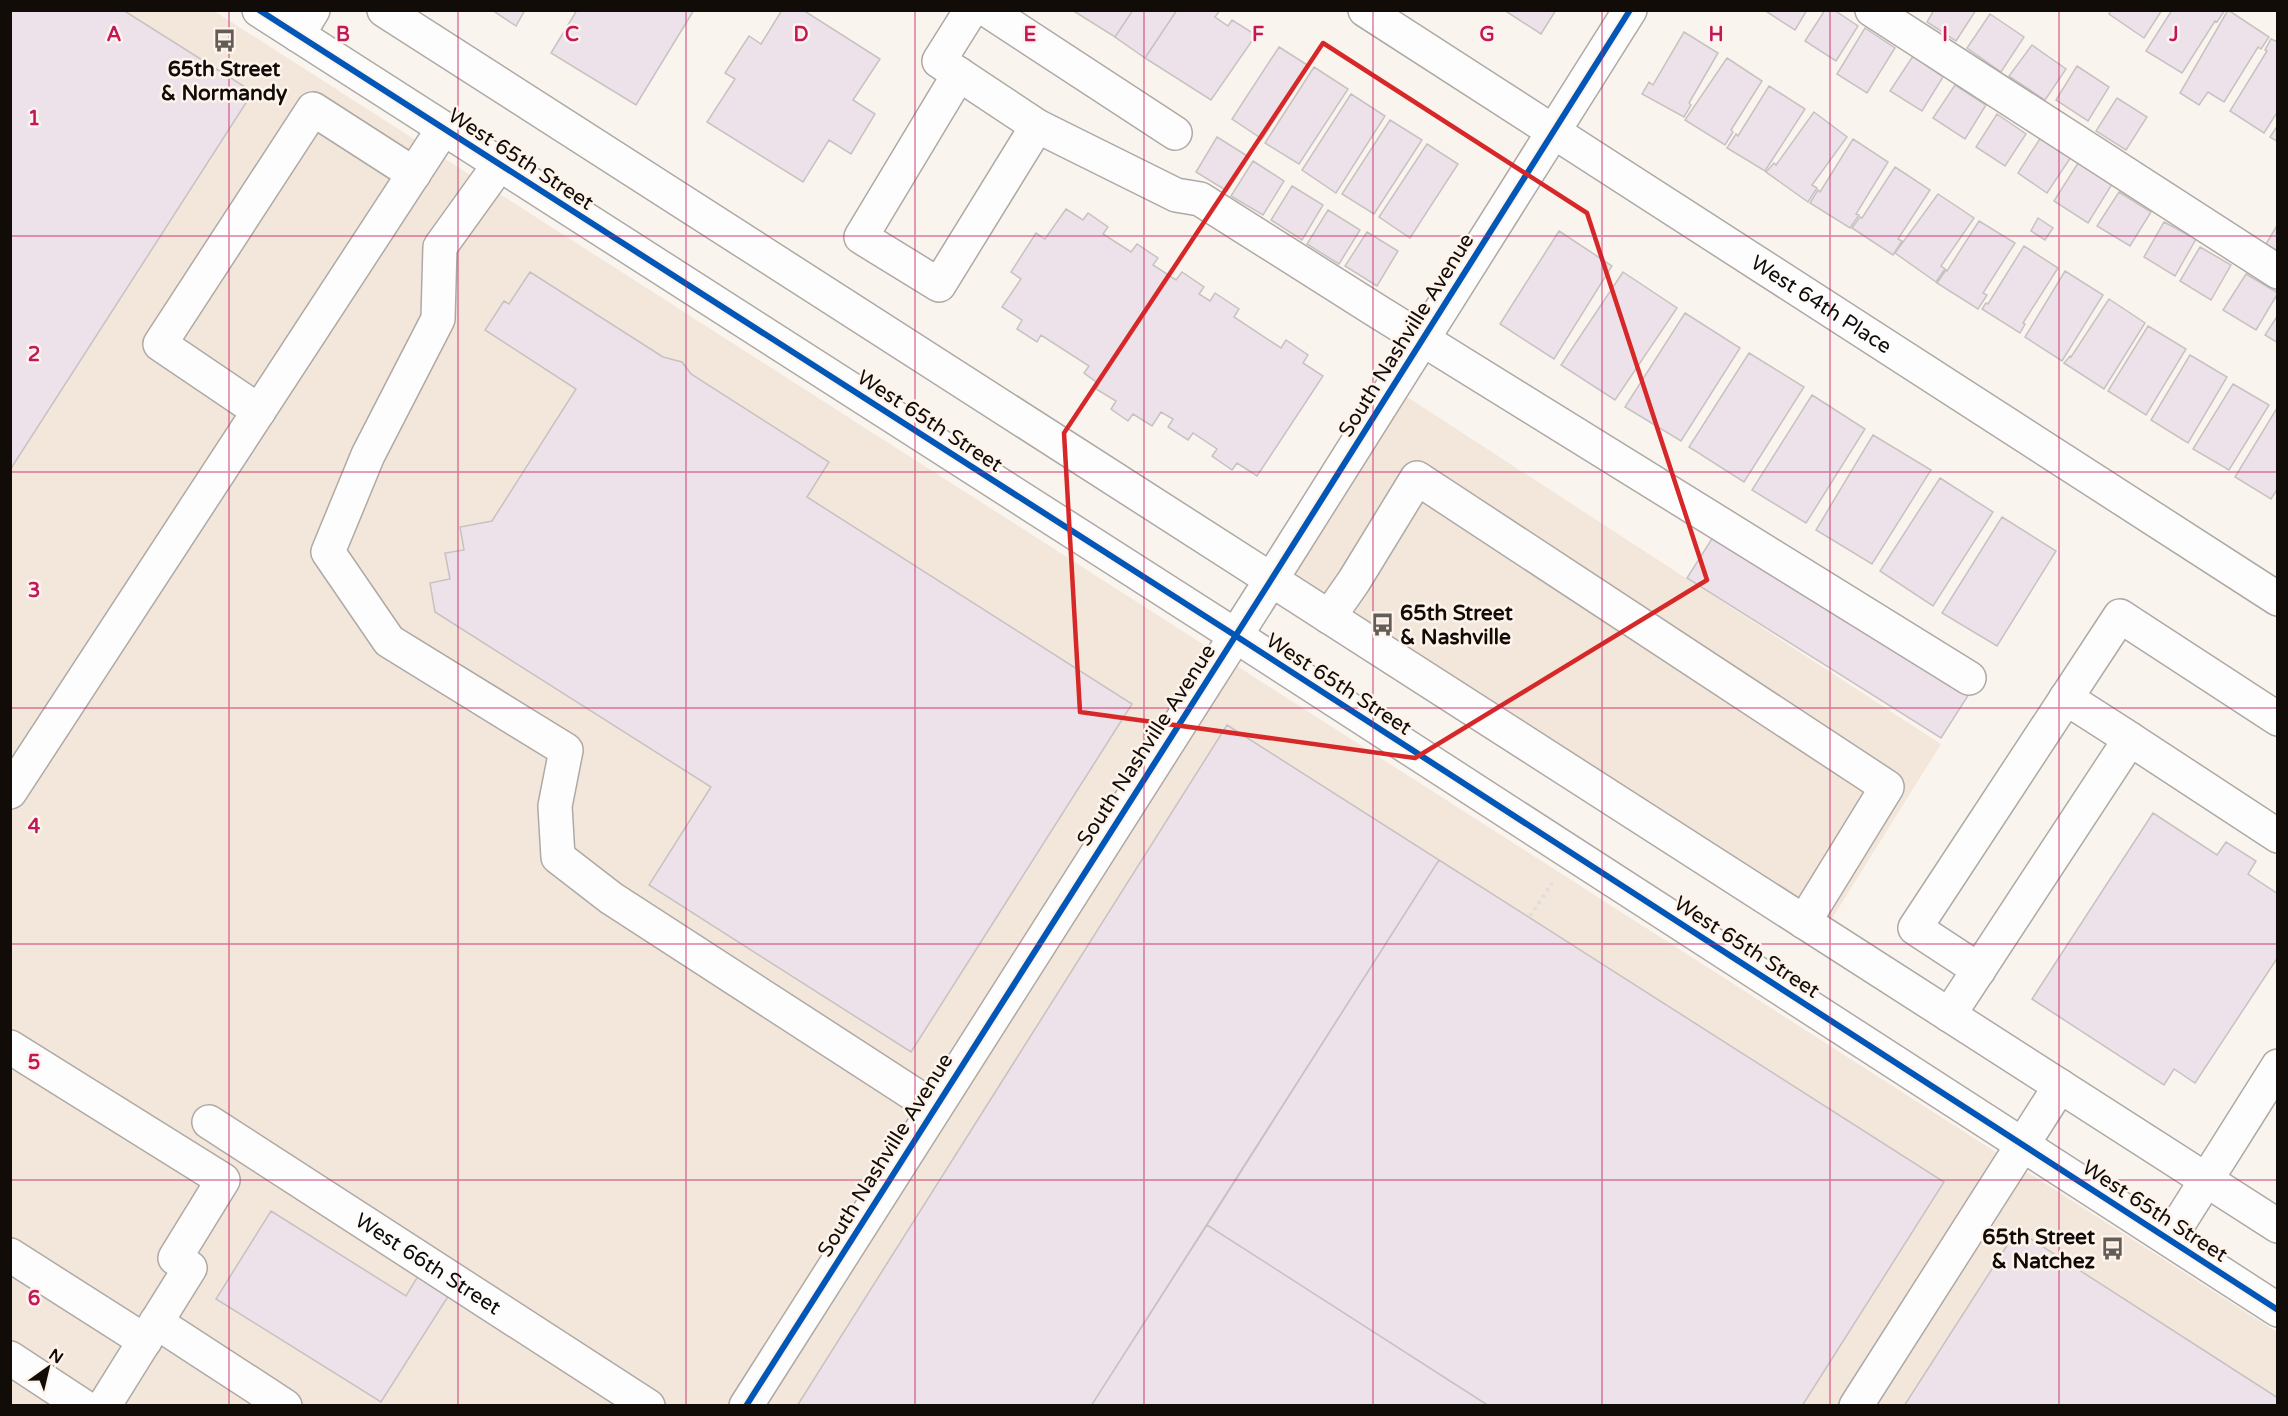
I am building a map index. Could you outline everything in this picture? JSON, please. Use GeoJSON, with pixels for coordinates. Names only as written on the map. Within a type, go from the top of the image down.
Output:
{"type":"FeatureCollection","features":[{"type":"Feature","properties":{"kind":"street","name":"West 65th Street"},"geometry":{"type":"LineString","coordinates":[[259,10],[306,23],[443,129],[1236,636],[2277,1310]]}},
{"type":"Feature","properties":{"kind":"street"},"geometry":{"type":"LineString","coordinates":[[384,10],[2277,1226]]}},
{"type":"Feature","properties":{"kind":"street"},"geometry":{"type":"LineString","coordinates":[[971,10],[939,61],[1037,126],[1176,195],[1200,199],[1969,678]]}},
{"type":"Feature","properties":{"kind":"street"},"geometry":{"type":"LineString","coordinates":[[987,10],[1174,133]]}},
{"type":"Feature","properties":{"kind":"street","name":"West 64th Place"},"geometry":{"type":"LineString","coordinates":[[1365,10],[2277,599]]}},
{"type":"Feature","properties":{"kind":"street","name":"South Nashville Avenue"},"geometry":{"type":"LineString","coordinates":[[746,1406],[1236,636],[1630,10]]}},
{"type":"Feature","properties":{"kind":"street"},"geometry":{"type":"LineString","coordinates":[[1872,10],[2277,272]]}},
{"type":"Feature","properties":{"kind":"street"},"geometry":{"type":"LineString","coordinates":[[959,74],[861,237],[939,285],[1037,126]]}},
{"type":"Feature","properties":{"kind":"street"},"geometry":{"type":"LineString","coordinates":[[259,411],[160,344],[313,109],[414,174]]}},
{"type":"Feature","properties":{"kind":"street"},"geometry":{"type":"LineString","coordinates":[[10,792],[443,129]]}},
{"type":"Feature","properties":{"kind":"street"},"geometry":{"type":"LineString","coordinates":[[500,165],[440,247],[438,319],[369,455],[328,552],[389,641],[566,750],[555,806],[558,857],[611,898],[934,1108]]}},
{"type":"Feature","properties":{"kind":"street"},"geometry":{"type":"LineString","coordinates":[[1329,616],[1354,581],[1417,478],[1887,787],[1804,922]]}},
{"type":"Feature","properties":{"kind":"street"},"geometry":{"type":"LineString","coordinates":[[1979,970],[1915,928],[2120,616],[2277,719]]}},
{"type":"Feature","properties":{"kind":"street"},"geometry":{"type":"LineString","coordinates":[[2066,698],[2277,836]]}},
{"type":"Feature","properties":{"kind":"street"},"geometry":{"type":"LineString","coordinates":[[1950,1016],[2130,739]]}},
{"type":"Feature","properties":{"kind":"street"},"geometry":{"type":"LineString","coordinates":[[10,1047],[223,1180],[174,1258],[190,1268],[104,1406]]}},
{"type":"Feature","properties":{"kind":"street"},"geometry":{"type":"LineString","coordinates":[[2169,1239],[2277,1066]]}},
{"type":"Feature","properties":{"kind":"street"},"geometry":{"type":"LineString","coordinates":[[1856,1406],[2060,1086]]}},
{"type":"Feature","properties":{"kind":"street","name":"West 66th Street"},"geometry":{"type":"LineString","coordinates":[[209,1122],[648,1406]]}},
{"type":"Feature","properties":{"kind":"street"},"geometry":{"type":"LineString","coordinates":[[10,1255],[285,1406]]}},
{"type":"Feature","properties":{"kind":"street"},"geometry":{"type":"LineString","coordinates":[[10,1358],[83,1406]]}},
{"type":"Feature","properties":{"kind":"path"},"geometry":{"type":"LineString","coordinates":[[1530,916],[1555,878]]}},
{"type":"Feature","properties":{"kind":"highlighted area"},"geometry":{"type":"Polygon","coordinates":[[[1323,43],[1587,213],[1707,580],[1415,758],[1080,712],[1064,433],[1323,43]]]}},
{"type":"Feature","properties":{"kind":"shaded area"},"geometry":{"type":"Polygon","coordinates":[[[10,11],[214,11],[2277,1332],[2277,1405],[11,1405],[10,11]]]}},
{"type":"Feature","properties":{"kind":"shaded area"},"geometry":{"type":"Polygon","coordinates":[[[1395,389],[1941,744],[1828,925],[1283,577],[1395,389]]]}},
{"type":"Feature","properties":{"kind":"building"},"geometry":{"type":"Polygon","coordinates":[[[10,10],[123,10],[253,92],[10,470],[10,10]]]}},
{"type":"Feature","properties":{"kind":"building"},"geometry":{"type":"Polygon","coordinates":[[[492,10],[525,10],[516,26],[492,10]]]}},
{"type":"Feature","properties":{"kind":"building"},"geometry":{"type":"Polygon","coordinates":[[[577,10],[694,10],[636,105],[551,53],[577,10]]]}},
{"type":"Feature","properties":{"kind":"building"},"geometry":{"type":"Polygon","coordinates":[[[782,10],[803,10],[880,59],[853,100],[875,114],[851,154],[829,140],[803,182],[707,122],[735,79],[725,73],[749,36],[761,44],[782,10]]]}},
{"type":"Feature","properties":{"kind":"building"},"geometry":{"type":"Polygon","coordinates":[[[1072,10],[1133,10],[1115,37],[1072,10]]]}},
{"type":"Feature","properties":{"kind":"building"},"geometry":{"type":"Polygon","coordinates":[[[1133,10],[1177,10],[1145,58],[1115,37],[1133,10]]]}},
{"type":"Feature","properties":{"kind":"building"},"geometry":{"type":"Polygon","coordinates":[[[1177,10],[1220,10],[1215,17],[1228,26],[1232,20],[1256,35],[1211,100],[1145,58],[1177,10]]]}},
{"type":"Feature","properties":{"kind":"building"},"geometry":{"type":"Polygon","coordinates":[[[1504,10],[1556,10],[1541,34],[1504,10]]]}},
{"type":"Feature","properties":{"kind":"building"},"geometry":{"type":"Polygon","coordinates":[[[1764,10],[1807,10],[1795,30],[1764,10]]]}},
{"type":"Feature","properties":{"kind":"building"},"geometry":{"type":"Polygon","coordinates":[[[1825,10],[1834,10],[1858,26],[1836,61],[1805,41],[1825,10]]]}},
{"type":"Feature","properties":{"kind":"building"},"geometry":{"type":"Polygon","coordinates":[[[1934,10],[1976,10],[1956,41],[1927,22],[1934,10]]]}},
{"type":"Feature","properties":{"kind":"building"},"geometry":{"type":"Polygon","coordinates":[[[2111,10],[2162,10],[2144,38],[2109,14],[2111,10]]]}},
{"type":"Feature","properties":{"kind":"building"},"geometry":{"type":"Polygon","coordinates":[[[2172,10],[2225,10],[2217,22],[2215,21],[2182,73],[2146,51],[2172,10]]]}},
{"type":"Feature","properties":{"kind":"building"},"geometry":{"type":"Polygon","coordinates":[[[2228,10],[2269,37],[2261,49],[2258,47],[2224,102],[2208,92],[2199,105],[2180,93],[2228,10]]]}},
{"type":"Feature","properties":{"kind":"building"},"geometry":{"type":"Polygon","coordinates":[[[1990,14],[2024,37],[2001,72],[1967,48],[1990,14]]]}},
{"type":"Feature","properties":{"kind":"building"},"geometry":{"type":"Polygon","coordinates":[[[1865,28],[1895,48],[1867,93],[1837,74],[1865,28]]]}},
{"type":"Feature","properties":{"kind":"building"},"geometry":{"type":"Polygon","coordinates":[[[1684,32],[1718,53],[1689,103],[1691,105],[1684,117],[1642,94],[1649,82],[1653,85],[1684,32]]]}},
{"type":"Feature","properties":{"kind":"building"},"geometry":{"type":"Polygon","coordinates":[[[2271,39],[2278,42],[2278,111],[2264,133],[2230,111],[2267,51],[2265,50],[2271,39]]]}},
{"type":"Feature","properties":{"kind":"building"},"geometry":{"type":"Polygon","coordinates":[[[2032,45],[2066,69],[2045,100],[2009,76],[2032,45]]]}},
{"type":"Feature","properties":{"kind":"building"},"geometry":{"type":"Polygon","coordinates":[[[1279,47],[1309,66],[1262,139],[1232,119],[1279,47]]]}},
{"type":"Feature","properties":{"kind":"building"},"geometry":{"type":"Polygon","coordinates":[[[1913,56],[1943,77],[1922,111],[1890,91],[1913,56]]]}},
{"type":"Feature","properties":{"kind":"building"},"geometry":{"type":"Polygon","coordinates":[[[1727,58],[1762,81],[1731,130],[1733,132],[1725,145],[1685,120],[1727,58]]]}},
{"type":"Feature","properties":{"kind":"building"},"geometry":{"type":"Polygon","coordinates":[[[2077,66],[2109,87],[2088,121],[2056,100],[2077,66]]]}},
{"type":"Feature","properties":{"kind":"building"},"geometry":{"type":"Polygon","coordinates":[[[1314,67],[1348,89],[1299,164],[1265,143],[1314,67]]]}},
{"type":"Feature","properties":{"kind":"building"},"geometry":{"type":"Polygon","coordinates":[[[1955,85],[1986,105],[1965,139],[1933,118],[1955,85]]]}},
{"type":"Feature","properties":{"kind":"building"},"geometry":{"type":"Polygon","coordinates":[[[1769,86],[1805,109],[1765,171],[1727,148],[1736,134],[1738,136],[1769,86]]]}},
{"type":"Feature","properties":{"kind":"building"},"geometry":{"type":"Polygon","coordinates":[[[1351,94],[1385,116],[1336,193],[1302,170],[1351,94]]]}},
{"type":"Feature","properties":{"kind":"building"},"geometry":{"type":"Polygon","coordinates":[[[2117,98],[2147,117],[2126,150],[2096,131],[2117,98]]]}},
{"type":"Feature","properties":{"kind":"building"},"geometry":{"type":"Polygon","coordinates":[[[1814,112],[1847,137],[1812,185],[1817,188],[1808,202],[1766,172],[1774,163],[1776,165],[1814,112]]]}},
{"type":"Feature","properties":{"kind":"building"},"geometry":{"type":"Polygon","coordinates":[[[1997,114],[2026,134],[2005,166],[1976,147],[1997,114]]]}},
{"type":"Feature","properties":{"kind":"building"},"geometry":{"type":"Polygon","coordinates":[[[1390,120],[1422,140],[1374,214],[1342,194],[1390,120]]]}},
{"type":"Feature","properties":{"kind":"building"},"geometry":{"type":"Polygon","coordinates":[[[2278,125],[2278,142],[2270,137],[2278,125]]]}},
{"type":"Feature","properties":{"kind":"building"},"geometry":{"type":"Polygon","coordinates":[[[1217,137],[1249,157],[1227,191],[1196,172],[1217,137]]]}},
{"type":"Feature","properties":{"kind":"building"},"geometry":{"type":"Polygon","coordinates":[[[2041,137],[2071,157],[2047,193],[2018,173],[2041,137]]]}},
{"type":"Feature","properties":{"kind":"building"},"geometry":{"type":"Polygon","coordinates":[[[1853,139],[1888,162],[1850,228],[1810,203],[1818,190],[1820,192],[1853,139]]]}},
{"type":"Feature","properties":{"kind":"building"},"geometry":{"type":"Polygon","coordinates":[[[1427,144],[1458,164],[1410,238],[1379,217],[1427,144]]]}},
{"type":"Feature","properties":{"kind":"building"},"geometry":{"type":"Polygon","coordinates":[[[2080,160],[2114,181],[2088,223],[2054,201],[2080,160]]]}},
{"type":"Feature","properties":{"kind":"building"},"geometry":{"type":"Polygon","coordinates":[[[1253,161],[1284,181],[1263,215],[1231,196],[1253,161]]]}},
{"type":"Feature","properties":{"kind":"building"},"geometry":{"type":"Polygon","coordinates":[[[1895,167],[1930,190],[1898,239],[1902,241],[1893,255],[1852,228],[1860,217],[1862,218],[1895,167]]]}},
{"type":"Feature","properties":{"kind":"building"},"geometry":{"type":"Polygon","coordinates":[[[1292,186],[1323,205],[1302,240],[1271,220],[1292,186]]]}},
{"type":"Feature","properties":{"kind":"building"},"geometry":{"type":"Polygon","coordinates":[[[2119,192],[2151,212],[2130,246],[2097,226],[2119,192]]]}},
{"type":"Feature","properties":{"kind":"building"},"geometry":{"type":"Polygon","coordinates":[[[1938,194],[1974,218],[1941,266],[1945,269],[1936,282],[1895,253],[1938,194]]]}},
{"type":"Feature","properties":{"kind":"building"},"geometry":{"type":"Polygon","coordinates":[[[1066,209],[1083,220],[1088,213],[1108,227],[1103,234],[1131,252],[1137,244],[1158,258],[1153,265],[1176,280],[1182,272],[1204,287],[1199,294],[1210,301],[1215,293],[1239,309],[1234,317],[1281,348],[1286,340],[1308,355],[1303,363],[1323,376],[1257,476],[1237,463],[1232,470],[1212,456],[1217,449],[1193,433],[1188,440],[1168,427],[1173,419],[1161,412],[1152,426],[1133,414],[1128,421],[1111,409],[1116,401],[1096,389],[1099,384],[1084,373],[1089,366],[1041,335],[1037,342],[1017,329],[1022,320],[1002,307],[1021,279],[1011,272],[1036,233],[1045,239],[1066,209]]]}},
{"type":"Feature","properties":{"kind":"building"},"geometry":{"type":"Polygon","coordinates":[[[1328,210],[1360,230],[1339,264],[1307,244],[1328,210]]]}},
{"type":"Feature","properties":{"kind":"building"},"geometry":{"type":"Polygon","coordinates":[[[2038,218],[2053,228],[2045,240],[2031,231],[2038,218]]]}},
{"type":"Feature","properties":{"kind":"building"},"geometry":{"type":"Polygon","coordinates":[[[1979,221],[2015,243],[1983,293],[1987,295],[1978,309],[1937,283],[1979,221]]]}},
{"type":"Feature","properties":{"kind":"building"},"geometry":{"type":"Polygon","coordinates":[[[2164,222],[2196,239],[2175,276],[2144,257],[2164,222]]]}},
{"type":"Feature","properties":{"kind":"building"},"geometry":{"type":"Polygon","coordinates":[[[2278,224],[2278,251],[2266,244],[2278,224]]]}},
{"type":"Feature","properties":{"kind":"building"},"geometry":{"type":"Polygon","coordinates":[[[1559,231],[1612,266],[1554,359],[1500,324],[1559,231]]]}},
{"type":"Feature","properties":{"kind":"building"},"geometry":{"type":"Polygon","coordinates":[[[1367,232],[1398,251],[1377,286],[1345,266],[1367,232]]]}},
{"type":"Feature","properties":{"kind":"building"},"geometry":{"type":"Polygon","coordinates":[[[2024,246],[2058,268],[2023,323],[2025,324],[2020,333],[1982,309],[1986,303],[1988,304],[2024,246]]]}},
{"type":"Feature","properties":{"kind":"building"},"geometry":{"type":"Polygon","coordinates":[[[2200,247],[2231,265],[2211,300],[2180,281],[2200,247]]]}},
{"type":"Feature","properties":{"kind":"building"},"geometry":{"type":"Polygon","coordinates":[[[2065,271],[2103,295],[2062,361],[2025,337],[2065,271]]]}},
{"type":"Feature","properties":{"kind":"building"},"geometry":{"type":"Polygon","coordinates":[[[530,272],[663,357],[682,362],[691,374],[829,462],[807,497],[1132,704],[911,1052],[649,885],[711,787],[435,612],[430,583],[450,579],[445,553],[464,550],[460,527],[492,521],[576,389],[485,330],[504,301],[509,304],[530,272]]]}},
{"type":"Feature","properties":{"kind":"building"},"geometry":{"type":"Polygon","coordinates":[[[1623,272],[1677,308],[1615,400],[1561,365],[1623,272]]]}},
{"type":"Feature","properties":{"kind":"building"},"geometry":{"type":"Polygon","coordinates":[[[2246,274],[2278,293],[2256,330],[2223,310],[2246,274]]]}},
{"type":"Feature","properties":{"kind":"building"},"geometry":{"type":"Polygon","coordinates":[[[2109,299],[2145,323],[2104,389],[2064,363],[2071,357],[2109,299]]]}},
{"type":"Feature","properties":{"kind":"building"},"geometry":{"type":"Polygon","coordinates":[[[1685,313],[1740,348],[1681,441],[1625,407],[1685,313]]]}},
{"type":"Feature","properties":{"kind":"building"},"geometry":{"type":"Polygon","coordinates":[[[2278,315],[2278,343],[2265,335],[2278,315]]]}},
{"type":"Feature","properties":{"kind":"building"},"geometry":{"type":"Polygon","coordinates":[[[2148,326],[2186,349],[2146,415],[2108,391],[2148,326]]]}},
{"type":"Feature","properties":{"kind":"building"},"geometry":{"type":"Polygon","coordinates":[[[1749,353],[1804,387],[1744,482],[1689,447],[1749,353]]]}},
{"type":"Feature","properties":{"kind":"building"},"geometry":{"type":"Polygon","coordinates":[[[2190,355],[2227,377],[2188,443],[2151,420],[2190,355]]]}},
{"type":"Feature","properties":{"kind":"building"},"geometry":{"type":"Polygon","coordinates":[[[2233,384],[2269,405],[2229,470],[2193,449],[2233,384]]]}},
{"type":"Feature","properties":{"kind":"building"},"geometry":{"type":"Polygon","coordinates":[[[1812,395],[1865,429],[1806,523],[1752,490],[1812,395]]]}},
{"type":"Feature","properties":{"kind":"building"},"geometry":{"type":"Polygon","coordinates":[[[2277,408],[2278,488],[2271,499],[2235,477],[2277,408]]]}},
{"type":"Feature","properties":{"kind":"building"},"geometry":{"type":"Polygon","coordinates":[[[1873,435],[1931,470],[1872,564],[1816,530],[1873,435]]]}},
{"type":"Feature","properties":{"kind":"building"},"geometry":{"type":"Polygon","coordinates":[[[1940,478],[1993,512],[1933,606],[1880,571],[1940,478]]]}},
{"type":"Feature","properties":{"kind":"building"},"geometry":{"type":"Polygon","coordinates":[[[2002,517],[2056,551],[1997,646],[1942,613],[2002,517]]]}},
{"type":"Feature","properties":{"kind":"building"},"geometry":{"type":"Polygon","coordinates":[[[1715,534],[1969,694],[1941,738],[1687,578],[1715,534]]]}},
{"type":"Feature","properties":{"kind":"building"},"geometry":{"type":"Polygon","coordinates":[[[1227,725],[1439,860],[1091,1406],[797,1406],[1227,725]]]}},
{"type":"Feature","properties":{"kind":"building"},"geometry":{"type":"Polygon","coordinates":[[[2153,813],[2217,855],[2226,842],[2256,861],[2248,874],[2278,894],[2278,957],[2195,1083],[2174,1069],[2164,1085],[2032,999],[2153,813]]]}},
{"type":"Feature","properties":{"kind":"building"},"geometry":{"type":"Polygon","coordinates":[[[1439,860],[1944,1182],[1802,1406],[1489,1406],[1207,1225],[1439,860]]]}},
{"type":"Feature","properties":{"kind":"building"},"geometry":{"type":"Polygon","coordinates":[[[271,1211],[406,1296],[418,1276],[449,1295],[381,1402],[216,1299],[271,1211]]]}},
{"type":"Feature","properties":{"kind":"building"},"geometry":{"type":"Polygon","coordinates":[[[1207,1225],[1489,1406],[1091,1406],[1207,1225]]]}},
{"type":"Feature","properties":{"kind":"building"},"geometry":{"type":"Polygon","coordinates":[[[2017,1230],[2278,1398],[2278,1406],[1904,1406],[2017,1230]]]}},
{"type":"Feature","properties":{"kind":"cycle path"},"geometry":{"type":"LineString","coordinates":[[259,10],[1236,636],[2278,1310]]}},
{"type":"Feature","properties":{"kind":"cycle path"},"geometry":{"type":"LineString","coordinates":[[746,1406],[1630,10]]}},
{"type":"Feature","properties":{"kind":"place","name":"65th Street & Normandy"},"geometry":{"type":"Point","coordinates":[224,41]}},
{"type":"Feature","properties":{"kind":"place","name":"65th Street & Nashville"},"geometry":{"type":"Point","coordinates":[1382,625]}},
{"type":"Feature","properties":{"kind":"place","name":"65th Street & Natchez"},"geometry":{"type":"Point","coordinates":[2113,1249]}}]}
